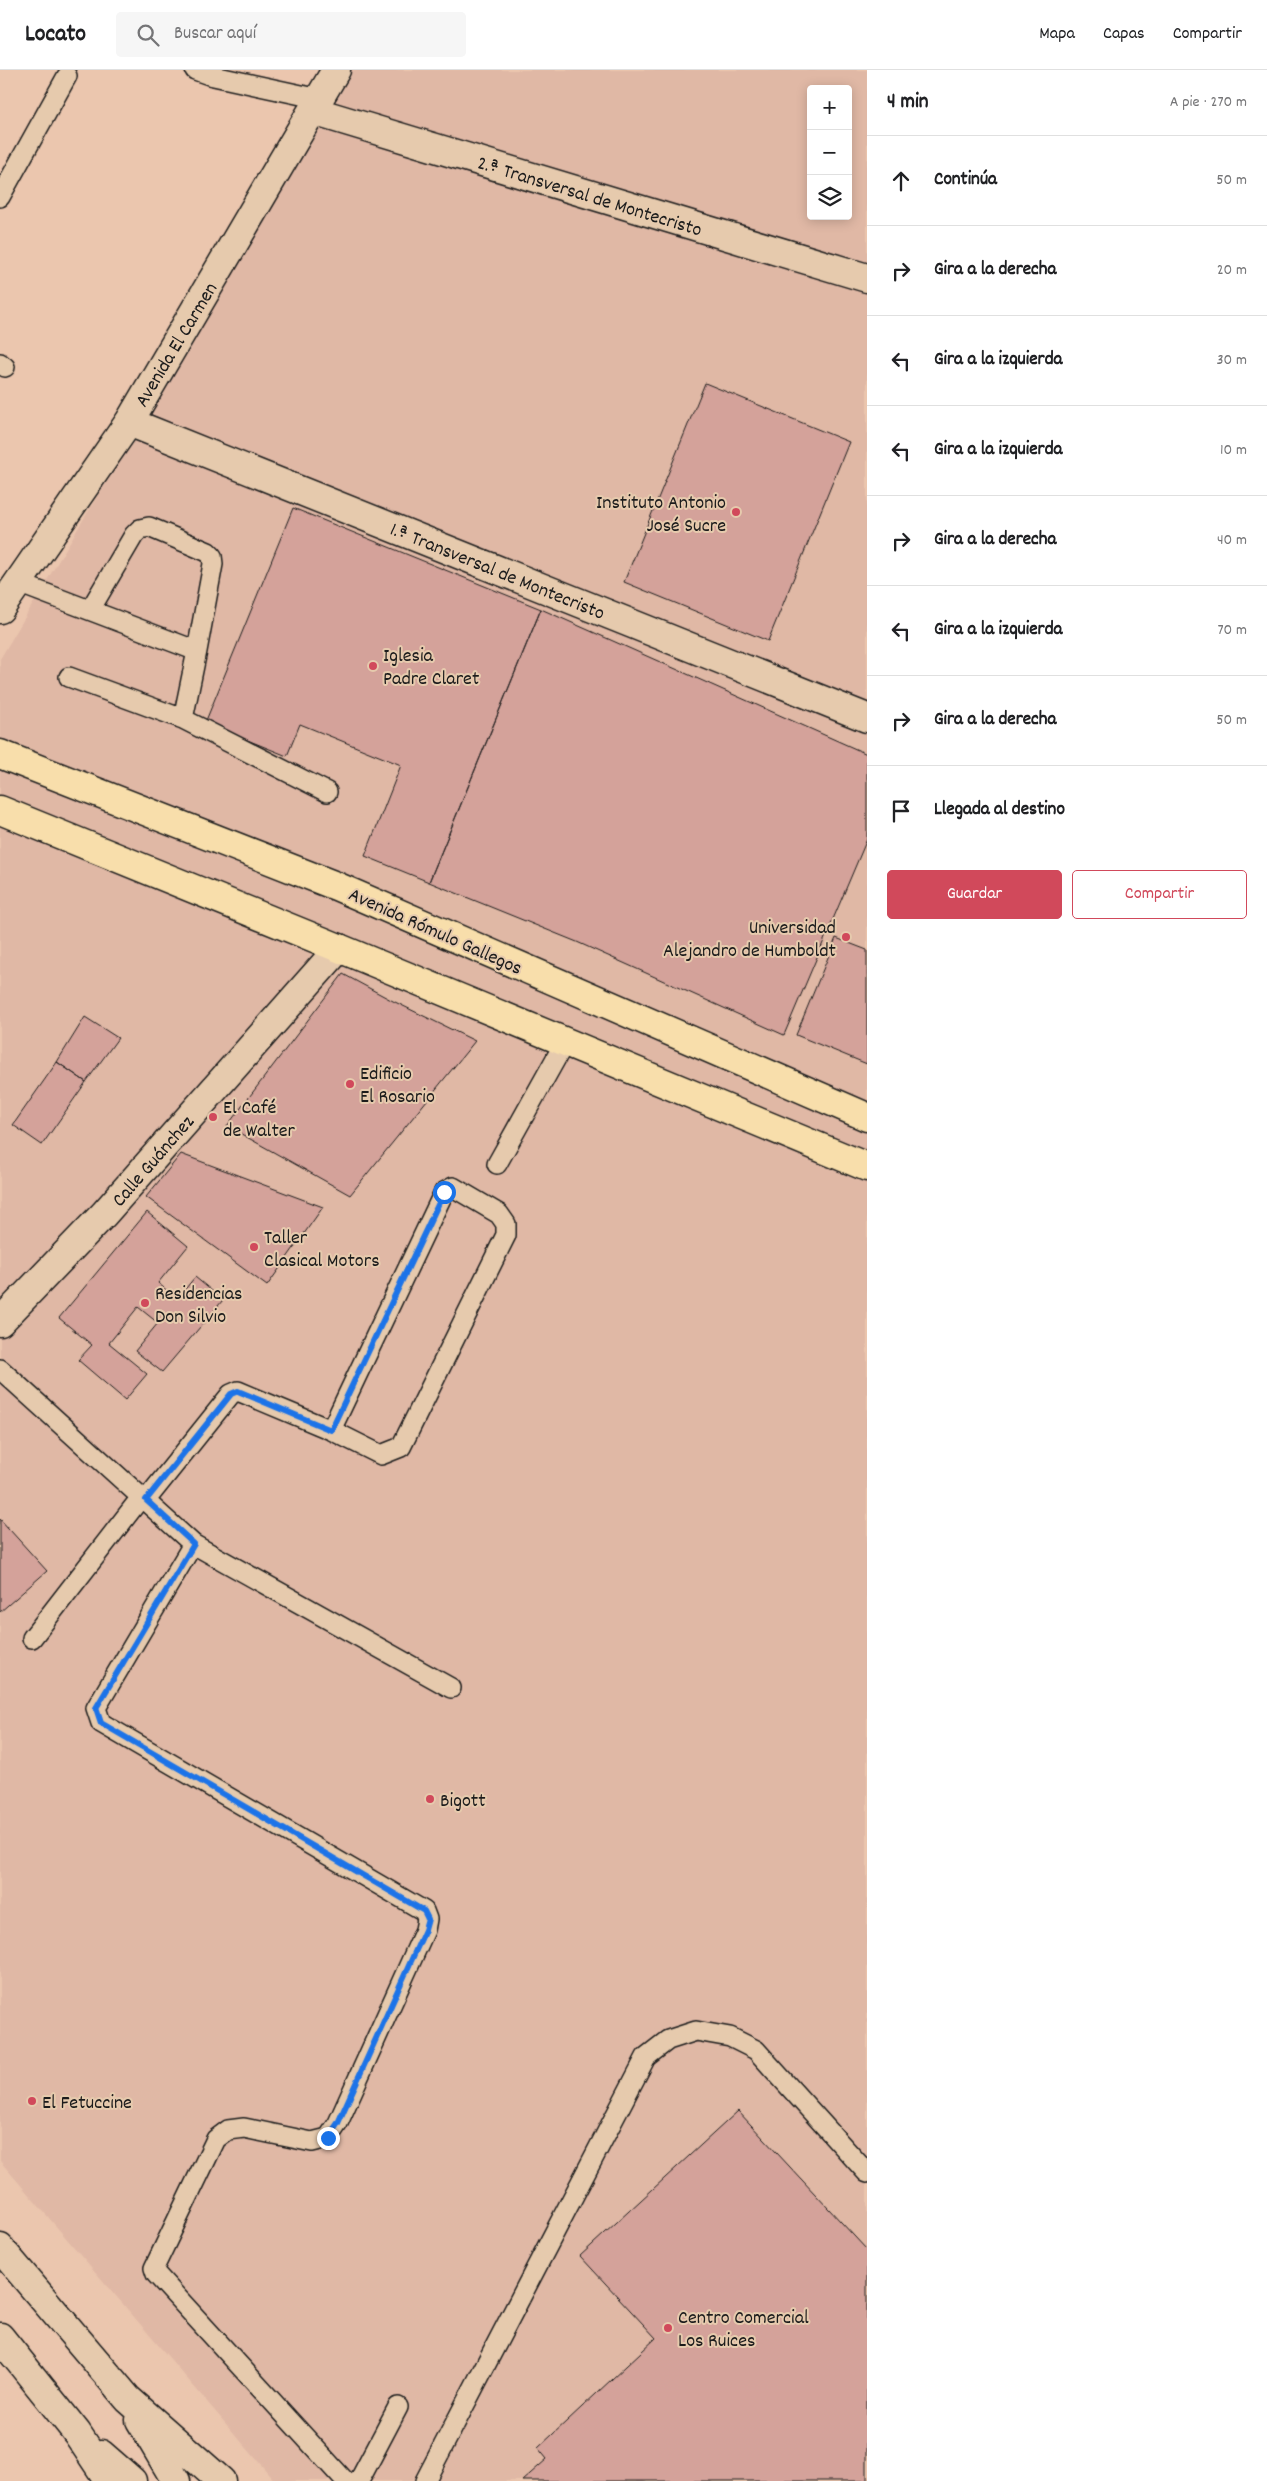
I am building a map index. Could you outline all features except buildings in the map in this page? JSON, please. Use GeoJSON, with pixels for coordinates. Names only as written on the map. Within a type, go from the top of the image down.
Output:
{"type":"FeatureCollection","features":[{"type":"Feature","properties":{"kind":"main road","name":"Avenida Rómulo Gallegos"},"geometry":{"type":"LineString","coordinates":[[0,754],[336,886],[867,1117]]}},
{"type":"Feature","properties":{"kind":"main road"},"geometry":{"type":"LineString","coordinates":[[0,810],[867,1167]]}},
{"type":"Feature","properties":{"kind":"street","name":"Avenida El Carmen"},"geometry":{"type":"LineString","coordinates":[[0,610],[129,422],[336,70]]}},
{"type":"Feature","properties":{"kind":"street","name":"2.ª Transversal de Montecristo"},"geometry":{"type":"LineString","coordinates":[[316,105],[867,278]]}},
{"type":"Feature","properties":{"kind":"street","name":"1.ª Transversal de Montecristo"},"geometry":{"type":"LineString","coordinates":[[129,422],[867,718]]}},
{"type":"Feature","properties":{"kind":"street","name":"Calle Guánchez"},"geometry":{"type":"LineString","coordinates":[[0,1322],[104,1214],[339,948]]}},
{"type":"Feature","properties":{"kind":"street"},"geometry":{"type":"LineString","coordinates":[[0,2248],[128,2399],[221,2481]]}},
{"type":"Feature","properties":{"kind":"street"},"geometry":{"type":"LineString","coordinates":[[0,2337],[77,2433],[109,2481]]}},
{"type":"Feature","properties":{"kind":"street"},"geometry":{"type":"LineString","coordinates":[[128,2399],[176,2481]]}},
{"type":"Feature","properties":{"kind":"street"},"geometry":{"type":"LineString","coordinates":[[77,2433],[132,2481]]}},
{"type":"Feature","properties":{"kind":"lane"},"geometry":{"type":"LineString","coordinates":[[195,70],[316,105]]}},
{"type":"Feature","properties":{"kind":"lane"},"geometry":{"type":"LineString","coordinates":[[0,197],[68,76]]}},
{"type":"Feature","properties":{"kind":"lane"},"geometry":{"type":"LineString","coordinates":[[90,610],[134,535],[140,529],[149,527],[208,552],[212,556],[213,564],[197,651],[182,719]]}},
{"type":"Feature","properties":{"kind":"lane"},"geometry":{"type":"LineString","coordinates":[[18,583],[197,651]]}},
{"type":"Feature","properties":{"kind":"lane"},"geometry":{"type":"LineString","coordinates":[[69,677],[182,719],[327,792]]}},
{"type":"Feature","properties":{"kind":"lane"},"geometry":{"type":"LineString","coordinates":[[497,1164],[565,1042]]}},
{"type":"Feature","properties":{"kind":"lane"},"geometry":{"type":"LineString","coordinates":[[32,1638],[144,1498],[231,1394],[238,1391],[331,1430],[381,1455],[391,1453],[401,1447],[506,1235],[506,1224],[498,1214],[453,1187],[444,1192],[331,1430]]}},
{"type":"Feature","properties":{"kind":"lane"},"geometry":{"type":"LineString","coordinates":[[0,1369],[194,1544],[451,1688]]}},
{"type":"Feature","properties":{"kind":"lane"},"geometry":{"type":"LineString","coordinates":[[194,1544],[96,1708],[101,1723],[424,1911],[428,1919],[425,1930],[346,2105],[328,2138],[312,2142],[244,2128],[228,2130],[216,2139],[154,2268],[156,2274],[345,2481]]}},
{"type":"Feature","properties":{"kind":"lane"},"geometry":{"type":"LineString","coordinates":[[425,2481],[646,2057],[668,2040],[696,2031],[730,2037],[756,2050],[867,2173]]}},
{"type":"Feature","properties":{"kind":"lane"},"geometry":{"type":"LineString","coordinates":[[359,2481],[398,2407]]}},
{"type":"Feature","properties":{"kind":"shaded area"},"geometry":{"type":"Polygon","coordinates":[[[348,70],[867,70],[867,2481],[275,2481],[0,2161],[0,659],[280,190],[348,70]]]}},
{"type":"Feature","properties":{"kind":"place","name":"Instituto Antonio José Sucre"},"geometry":{"type":"Point","coordinates":[736,512]}},
{"type":"Feature","properties":{"kind":"place","name":"Iglesia Padre Claret"},"geometry":{"type":"Point","coordinates":[373,666]}},
{"type":"Feature","properties":{"kind":"place","name":"Universidad Alejandro de Humboldt"},"geometry":{"type":"Point","coordinates":[846,937]}},
{"type":"Feature","properties":{"kind":"place","name":"Edificio El Rosario"},"geometry":{"type":"Point","coordinates":[350,1084]}},
{"type":"Feature","properties":{"kind":"place","name":"El Café de Walter"},"geometry":{"type":"Point","coordinates":[213,1117]}},
{"type":"Feature","properties":{"kind":"place","name":"Taller Clasical Motors"},"geometry":{"type":"Point","coordinates":[254,1247]}},
{"type":"Feature","properties":{"kind":"place","name":"Residencias Don Silvio"},"geometry":{"type":"Point","coordinates":[145,1303]}},
{"type":"Feature","properties":{"kind":"place","name":"Bigott"},"geometry":{"type":"Point","coordinates":[430,1799]}},
{"type":"Feature","properties":{"kind":"place","name":"El Fetuccine"},"geometry":{"type":"Point","coordinates":[32,2101]}},
{"type":"Feature","properties":{"kind":"place","name":"Centro Comercial Los Ruices"},"geometry":{"type":"Point","coordinates":[668,2328]}},
{"type":"Feature","properties":{"kind":"route"},"geometry":{"type":"LineString","coordinates":[[328,2138],[338,2123],[425,1930],[428,1919],[424,1911],[101,1723],[96,1708],[194,1544],[146,1500],[231,1394],[238,1391],[247,1392],[331,1430],[444,1192]]}}]}
